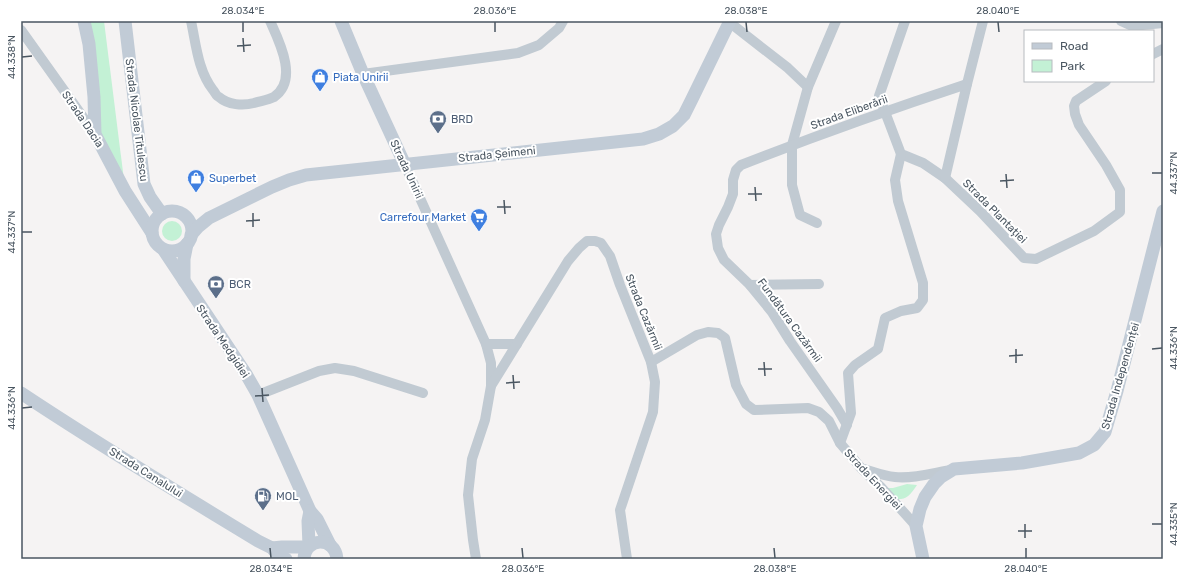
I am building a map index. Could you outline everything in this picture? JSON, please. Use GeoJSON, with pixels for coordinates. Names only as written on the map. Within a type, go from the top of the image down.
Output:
{"type":"FeatureCollection","features":[{"type":"Feature","properties":{"kind":"main road"},"geometry":{"type":"LineString","coordinates":[[84,21],[89,44],[94,97],[95,134]]}},
{"type":"Feature","properties":{"kind":"main road","name":"Strada Nicolae Titulescu"},"geometry":{"type":"LineString","coordinates":[[125,21],[144,184],[150,197],[162,214]]}},
{"type":"Feature","properties":{"kind":"main road","name":"Strada Unirii"},"geometry":{"type":"LineString","coordinates":[[341,21],[363,74],[405,165]]}},
{"type":"Feature","properties":{"kind":"main road","name":"Strada Șeimeni"},"geometry":{"type":"LineString","coordinates":[[189,240],[198,226],[208,218],[272,187],[306,175],[644,139],[659,134],[673,126],[684,115],[730,21]]}},
{"type":"Feature","properties":{"kind":"main road","name":"Strada Dacia"},"geometry":{"type":"LineString","coordinates":[[95,134],[125,190],[152,233]]}},
{"type":"Feature","properties":{"kind":"main road"},"geometry":{"type":"LineString","coordinates":[[184,281],[183,269],[189,240],[190,224],[188,219],[179,212],[173,211],[162,214],[154,222],[152,233],[153,239],[162,249],[175,251],[182,248],[189,240]]}},
{"type":"Feature","properties":{"kind":"main road","name":"Strada Independenței"},"geometry":{"type":"LineString","coordinates":[[916,526],[920,509],[925,497],[941,477],[954,469],[1022,463],[1079,453],[1094,446],[1105,432],[1110,417],[1163,212]]}},
{"type":"Feature","properties":{"kind":"main road","name":"Strada Șeimeni"},"geometry":{"type":"LineString","coordinates":[[184,215],[198,220],[208,218]]}},
{"type":"Feature","properties":{"kind":"main road","name":"Strada Medgidiei"},"geometry":{"type":"LineString","coordinates":[[162,249],[246,374],[258,395],[310,512],[317,519],[330,545],[335,551],[337,559]]}},
{"type":"Feature","properties":{"kind":"main road","name":"Strada Canalului"},"geometry":{"type":"LineString","coordinates":[[21,394],[155,478],[272,548],[278,555],[286,559]]}},
{"type":"Feature","properties":{"kind":"main road","name":"Strada Medgidiei"},"geometry":{"type":"LineString","coordinates":[[307,551],[308,521],[310,512]]}},
{"type":"Feature","properties":{"kind":"main road","name":"Strada Energiei"},"geometry":{"type":"LineString","coordinates":[[916,526],[923,559]]}},
{"type":"Feature","properties":{"kind":"main road"},"geometry":{"type":"LineString","coordinates":[[272,548],[282,547],[307,551],[314,543],[325,542],[330,545]]}},
{"type":"Feature","properties":{"kind":"street"},"geometry":{"type":"LineString","coordinates":[[191,21],[200,63],[207,82],[218,97],[230,102],[244,105],[264,101],[274,96],[282,88],[286,74],[286,61],[270,21]]}},
{"type":"Feature","properties":{"kind":"street"},"geometry":{"type":"LineString","coordinates":[[363,74],[518,52],[539,45],[559,28],[563,21]]}},
{"type":"Feature","properties":{"kind":"street"},"geometry":{"type":"LineString","coordinates":[[730,21],[788,68],[808,87]]}},
{"type":"Feature","properties":{"kind":"street"},"geometry":{"type":"LineString","coordinates":[[817,223],[800,215],[792,184],[792,145],[808,87],[836,21]]}},
{"type":"Feature","properties":{"kind":"street"},"geometry":{"type":"LineString","coordinates":[[901,154],[879,96],[905,21]]}},
{"type":"Feature","properties":{"kind":"street"},"geometry":{"type":"LineString","coordinates":[[945,178],[983,21]]}},
{"type":"Feature","properties":{"kind":"street"},"geometry":{"type":"LineString","coordinates":[[1122,21],[1132,26],[1163,22]]}},
{"type":"Feature","properties":{"kind":"street","name":"Strada Dacia"},"geometry":{"type":"LineString","coordinates":[[21,30],[95,134]]}},
{"type":"Feature","properties":{"kind":"street"},"geometry":{"type":"LineString","coordinates":[[1154,54],[1163,49]]}},
{"type":"Feature","properties":{"kind":"street","name":"Strada Plantației"},"geometry":{"type":"LineString","coordinates":[[901,154],[923,163],[945,178],[980,211],[1024,258],[1036,259],[1094,231],[1120,212],[1120,190],[1074,114],[1074,106],[1076,101],[1104,82]]}},
{"type":"Feature","properties":{"kind":"street","name":"Strada Eliberării"},"geometry":{"type":"LineString","coordinates":[[741,165],[885,111],[967,84]]}},
{"type":"Feature","properties":{"kind":"street","name":"Strada Energiei"},"geometry":{"type":"LineString","coordinates":[[901,154],[895,180],[898,201],[923,283],[923,300],[917,308],[885,318],[878,349],[855,365],[848,373],[851,413],[840,443],[861,468],[881,487],[916,526]]}},
{"type":"Feature","properties":{"kind":"street","name":"Strada Unirii"},"geometry":{"type":"LineString","coordinates":[[405,165],[486,344],[491,363],[491,386]]}},
{"type":"Feature","properties":{"kind":"street","name":"Fundătura Cazărmii"},"geometry":{"type":"LineString","coordinates":[[741,165],[736,170],[733,180],[733,194],[719,224],[716,234],[716,241],[724,260],[759,294],[847,425]]}},
{"type":"Feature","properties":{"kind":"street","name":"Strada Cazărmii"},"geometry":{"type":"LineString","coordinates":[[491,386],[568,261],[587,241],[595,241],[601,243],[610,256],[651,362],[697,335],[708,332],[718,333],[725,338],[736,385],[746,404],[754,410],[808,408],[819,412],[829,421],[840,443]]}},
{"type":"Feature","properties":{"kind":"street"},"geometry":{"type":"LineString","coordinates":[[750,285],[819,284]]}},
{"type":"Feature","properties":{"kind":"street"},"geometry":{"type":"LineString","coordinates":[[486,344],[517,344]]}},
{"type":"Feature","properties":{"kind":"street"},"geometry":{"type":"LineString","coordinates":[[626,559],[620,510],[653,412],[655,382],[651,362]]}},
{"type":"Feature","properties":{"kind":"street"},"geometry":{"type":"LineString","coordinates":[[258,395],[319,371],[335,368],[354,371],[423,392]]}},
{"type":"Feature","properties":{"kind":"street"},"geometry":{"type":"LineString","coordinates":[[476,559],[468,495],[472,460],[485,420],[491,386]]}},
{"type":"Feature","properties":{"kind":"street"},"geometry":{"type":"LineString","coordinates":[[861,468],[896,477],[954,469]]}},
{"type":"Feature","properties":{"kind":"green space"},"geometry":{"type":"Polygon","coordinates":[[[80,21],[104,21],[126,196],[95,126],[80,21]]]}},
{"type":"Feature","properties":{"kind":"green space"},"geometry":{"type":"Polygon","coordinates":[[[168,221],[176,221],[182,227],[182,235],[176,241],[168,241],[162,235],[162,227],[168,221]]]}},
{"type":"Feature","properties":{"kind":"green space"},"geometry":{"type":"Polygon","coordinates":[[[907,484],[917,485],[908,496],[902,499],[888,498],[883,488],[893,488],[907,484]]]}},
{"type":"Feature","properties":{"kind":"place","name":"Piata Unirii"},"geometry":{"type":"Point","coordinates":[320,92]}},
{"type":"Feature","properties":{"kind":"place","name":"BRD"},"geometry":{"type":"Point","coordinates":[438,134]}},
{"type":"Feature","properties":{"kind":"place","name":"Superbet"},"geometry":{"type":"Point","coordinates":[196,193]}},
{"type":"Feature","properties":{"kind":"place","name":"Carrefour Market"},"geometry":{"type":"Point","coordinates":[479,232]}},
{"type":"Feature","properties":{"kind":"place","name":"BCR"},"geometry":{"type":"Point","coordinates":[216,299]}},
{"type":"Feature","properties":{"kind":"place","name":"MOL"},"geometry":{"type":"Point","coordinates":[263,511]}}]}
